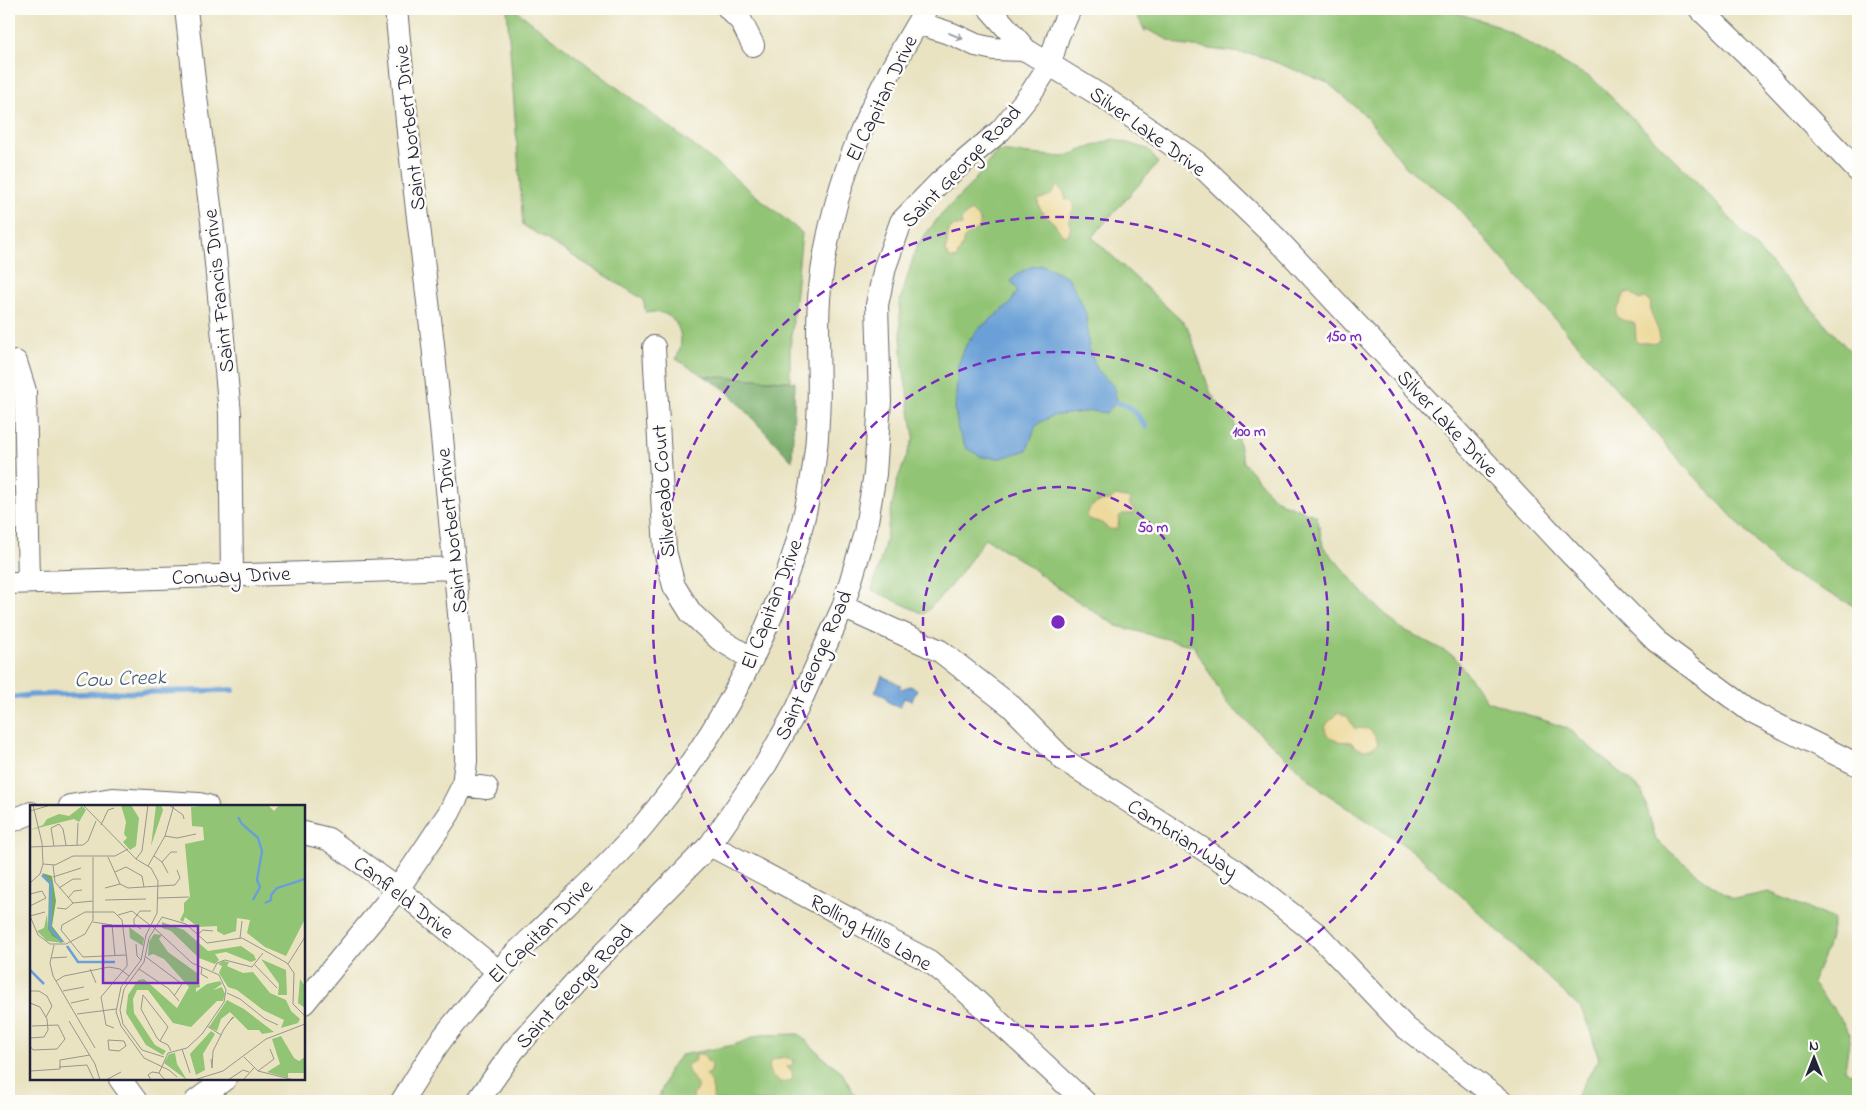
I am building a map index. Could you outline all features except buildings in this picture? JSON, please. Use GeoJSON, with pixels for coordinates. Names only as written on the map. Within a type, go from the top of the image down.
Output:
{"type":"FeatureCollection","features":[{"type":"Feature","properties":{"kind":"street","name":"Saint Francis Drive"},"geometry":{"type":"LineString","coordinates":[[186,9],[194,89],[212,221],[230,414],[232,574]]}},
{"type":"Feature","properties":{"kind":"street","name":"Saint Norbert Drive"},"geometry":{"type":"LineString","coordinates":[[305,1002],[398,889],[448,812],[462,785],[466,761],[465,676],[433,344],[409,142],[396,9]]}},
{"type":"Feature","properties":{"kind":"street"},"geometry":{"type":"LineString","coordinates":[[729,9],[741,21],[753,45]]}},
{"type":"Feature","properties":{"kind":"street"},"geometry":{"type":"LineString","coordinates":[[990,9],[1026,50]]}},
{"type":"Feature","properties":{"kind":"street","name":"Saint George Road"},"geometry":{"type":"LineString","coordinates":[[478,1101],[513,1051],[578,979],[710,845],[766,764],[797,709],[843,607],[865,533],[875,474],[880,401],[877,305],[885,267],[901,222],[940,182],[1001,130],[1031,93],[1050,64],[1058,36],[1070,9]]}},
{"type":"Feature","properties":{"kind":"street"},"geometry":{"type":"LineString","coordinates":[[1700,9],[1855,162]]}},
{"type":"Feature","properties":{"kind":"street"},"geometry":{"type":"LineString","coordinates":[[922,16],[952,34],[976,45],[994,49],[1026,50]]}},
{"type":"Feature","properties":{"kind":"street","name":"El Capitan Drive"},"geometry":{"type":"LineString","coordinates":[[402,1101],[440,1042],[508,961],[641,828],[709,734],[732,697],[752,659],[781,592],[795,551],[811,481],[818,420],[817,325],[819,291],[824,252],[843,174],[874,102],[922,16]]}},
{"type":"Feature","properties":{"kind":"street","name":"Silver Lake Drive"},"geometry":{"type":"LineString","coordinates":[[1026,50],[1106,99],[1198,162],[1276,239],[1557,539],[1656,641],[1753,714],[1858,765]]}},
{"type":"Feature","properties":{"kind":"street","name":"Silverado Court"},"geometry":{"type":"LineString","coordinates":[[654,347],[664,551],[674,586],[691,613],[719,639],[752,659]]}},
{"type":"Feature","properties":{"kind":"street"},"geometry":{"type":"LineString","coordinates":[[16,362],[25,391],[19,582]]}},
{"type":"Feature","properties":{"kind":"street","name":"Conway Drive"},"geometry":{"type":"LineString","coordinates":[[19,582],[454,568]]}},
{"type":"Feature","properties":{"kind":"street","name":"Cambrian Way"},"geometry":{"type":"LineString","coordinates":[[843,607],[940,651],[1011,706],[1064,760],[1234,869],[1318,935],[1406,1028],[1501,1101]]}},
{"type":"Feature","properties":{"kind":"street"},"geometry":{"type":"LineString","coordinates":[[462,785],[486,788]]}},
{"type":"Feature","properties":{"kind":"street"},"geometry":{"type":"LineString","coordinates":[[76,805],[112,799],[203,805]]}},
{"type":"Feature","properties":{"kind":"street"},"geometry":{"type":"LineString","coordinates":[[9,822],[30,813]]}},
{"type":"Feature","properties":{"kind":"street","name":"Canfield Drive"},"geometry":{"type":"LineString","coordinates":[[305,833],[328,840],[398,889],[499,972]]}},
{"type":"Feature","properties":{"kind":"street","name":"Rolling Hills Lane"},"geometry":{"type":"LineString","coordinates":[[710,845],[929,961],[959,985],[1084,1101]]}},
{"type":"Feature","properties":{"kind":"street"},"geometry":{"type":"LineString","coordinates":[[121,1080],[136,1101]]}},
{"type":"Feature","properties":{"kind":"street"},"geometry":{"type":"LineString","coordinates":[[196,1101],[224,1080]]}},
{"type":"Feature","properties":{"kind":"green space"},"geometry":{"type":"Polygon","coordinates":[[[507,9],[514,9],[715,162],[802,233],[790,348],[790,381],[704,376],[676,359],[681,341],[680,332],[672,318],[656,312],[646,313],[643,299],[523,225],[507,9]]]}},
{"type":"Feature","properties":{"kind":"green space"},"geometry":{"type":"Polygon","coordinates":[[[1134,9],[1444,9],[1496,25],[1594,80],[1699,184],[1846,347],[1858,357],[1858,608],[1779,567],[1671,451],[1449,198],[1407,168],[1364,114],[1328,83],[1257,55],[1179,45],[1144,28],[1146,33],[1134,9]]]}},
{"type":"Feature","properties":{"kind":"green space"},"geometry":{"type":"Polygon","coordinates":[[[1113,139],[1148,149],[1158,163],[1092,237],[1187,326],[1211,394],[1234,422],[1243,462],[1273,497],[1282,503],[1317,516],[1323,546],[1366,596],[1399,627],[1454,656],[1487,701],[1567,728],[1642,791],[1656,840],[1705,880],[1734,899],[1769,892],[1834,919],[1827,948],[1812,983],[1833,1008],[1850,1034],[1845,1070],[1858,1076],[1858,1101],[1580,1101],[1577,1095],[1599,1059],[1581,1009],[1416,853],[1321,790],[1227,703],[1194,646],[1117,626],[985,538],[957,578],[924,614],[872,590],[883,552],[897,481],[914,437],[903,366],[899,304],[917,245],[939,217],[974,181],[997,151],[1063,157],[1113,139]]]}},
{"type":"Feature","properties":{"kind":"green space"},"geometry":{"type":"Polygon","coordinates":[[[704,376],[795,382],[792,461],[725,389],[704,376]]]}},
{"type":"Feature","properties":{"kind":"green space"},"geometry":{"type":"Polygon","coordinates":[[[799,1034],[841,1071],[858,1101],[653,1101],[659,1097],[669,1070],[681,1055],[734,1045],[760,1035],[799,1034]]]}},
{"type":"Feature","properties":{"kind":"sand"},"geometry":{"type":"Polygon","coordinates":[[[1057,186],[1064,192],[1066,201],[1068,199],[1074,204],[1070,217],[1070,231],[1068,235],[1064,236],[1043,213],[1038,204],[1038,200],[1051,195],[1057,186]]]}},
{"type":"Feature","properties":{"kind":"sand"},"geometry":{"type":"Polygon","coordinates":[[[971,211],[980,220],[980,227],[964,238],[956,259],[950,258],[945,251],[949,230],[951,227],[962,225],[961,219],[971,211]]]}},
{"type":"Feature","properties":{"kind":"sand"},"geometry":{"type":"Polygon","coordinates":[[[1625,293],[1631,293],[1639,300],[1645,298],[1650,301],[1651,313],[1660,338],[1655,343],[1636,342],[1635,324],[1621,320],[1617,316],[1616,313],[1625,293]]]}},
{"type":"Feature","properties":{"kind":"sand"},"geometry":{"type":"Polygon","coordinates":[[[1116,496],[1130,499],[1130,506],[1134,509],[1133,514],[1122,514],[1119,517],[1118,528],[1109,529],[1087,516],[1092,506],[1110,501],[1111,498],[1116,496]]]}},
{"type":"Feature","properties":{"kind":"sand"},"geometry":{"type":"Polygon","coordinates":[[[1337,713],[1348,717],[1354,728],[1369,729],[1378,743],[1368,750],[1364,750],[1357,748],[1351,742],[1336,741],[1330,738],[1325,731],[1326,725],[1337,713]]]}},
{"type":"Feature","properties":{"kind":"sand"},"geometry":{"type":"Polygon","coordinates":[[[703,1054],[707,1061],[712,1064],[711,1072],[706,1075],[712,1087],[713,1101],[694,1101],[693,1097],[697,1086],[687,1065],[696,1060],[695,1055],[703,1054]]]}},
{"type":"Feature","properties":{"kind":"sand"},"geometry":{"type":"Polygon","coordinates":[[[783,1057],[793,1059],[794,1064],[787,1067],[792,1071],[793,1079],[783,1083],[773,1077],[769,1068],[772,1060],[783,1057]]]}},
{"type":"Feature","properties":{"kind":"water"},"geometry":{"type":"Polygon","coordinates":[[[1043,265],[1068,277],[1080,299],[1086,314],[1089,349],[1097,369],[1114,387],[1117,402],[1106,413],[1092,411],[1052,416],[1036,425],[1027,450],[1001,458],[982,457],[966,448],[958,430],[955,410],[958,365],[966,345],[977,330],[1010,304],[1018,290],[1011,281],[1026,269],[1043,265]]]}},
{"type":"Feature","properties":{"kind":"water"},"geometry":{"type":"Polygon","coordinates":[[[882,676],[901,685],[899,688],[901,689],[910,686],[917,689],[912,701],[904,698],[900,707],[888,702],[886,697],[875,692],[882,676]]]}},
{"type":"Feature","properties":{"kind":"waterway"},"geometry":{"type":"LineString","coordinates":[[1110,402],[1117,402],[1127,406],[1146,427]]}},
{"type":"Feature","properties":{"kind":"waterway","name":"Cow Creek"},"geometry":{"type":"LineString","coordinates":[[9,698],[31,695],[233,690]]}}]}
